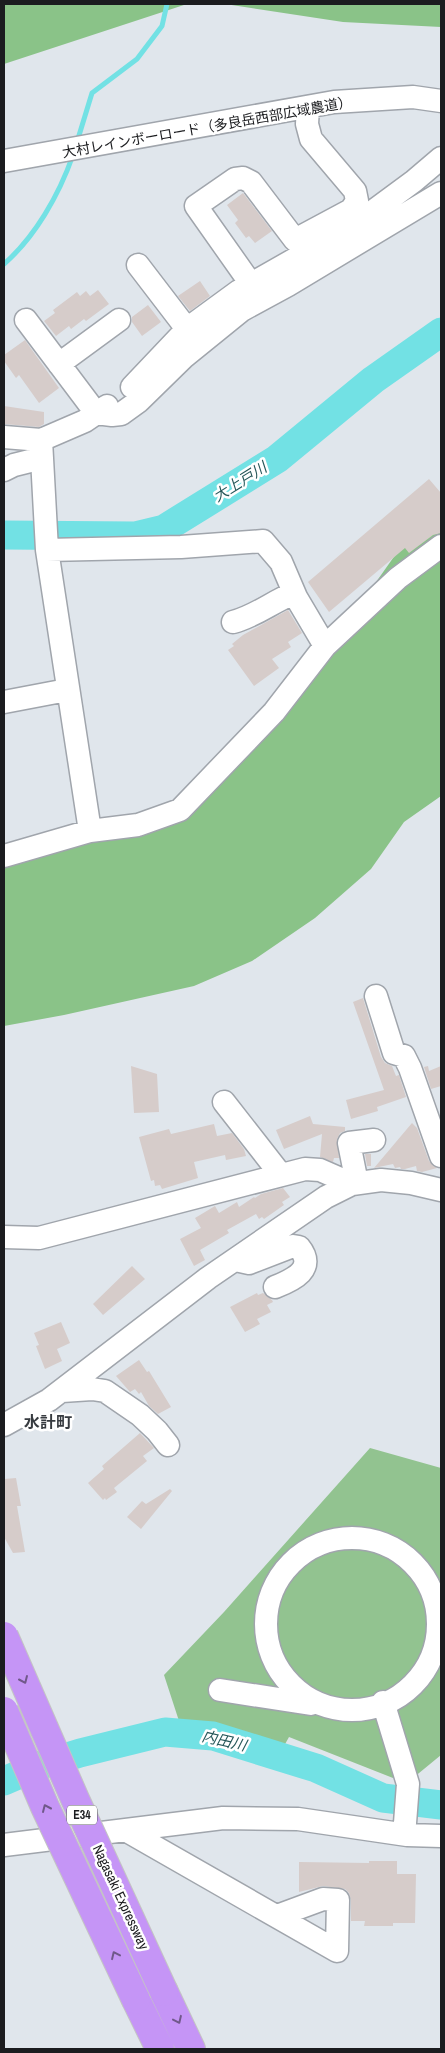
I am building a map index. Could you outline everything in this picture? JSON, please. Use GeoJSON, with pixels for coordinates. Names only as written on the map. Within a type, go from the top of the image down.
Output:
{"type":"FeatureCollection","features":[{"type":"Feature","properties":{"kind":"highway","name":"Nagasaki Expressway"},"geometry":{"type":"LineString","coordinates":[[4,1635],[75,1800],[191,2049]]}},
{"type":"Feature","properties":{"kind":"highway","name":"E34"},"geometry":{"type":"LineString","coordinates":[[4,1711],[45,1807],[160,2049]]}},
{"type":"Feature","properties":{"kind":"street","name":"大村レインボーロード（多良岳西部広域農道）"},"geometry":{"type":"LineString","coordinates":[[4,161],[334,102],[413,98],[441,101]]}},
{"type":"Feature","properties":{"kind":"street"},"geometry":{"type":"LineString","coordinates":[[251,284],[196,206],[234,179],[243,178],[251,182],[295,240],[351,210],[357,201],[355,191],[311,139],[307,124],[308,107]]}},
{"type":"Feature","properties":{"kind":"street"},"geometry":{"type":"LineString","coordinates":[[4,470],[41,449],[130,390],[186,329],[251,284],[352,226],[414,181],[441,158]]}},
{"type":"Feature","properties":{"kind":"street"},"geometry":{"type":"LineString","coordinates":[[26,320],[96,413],[121,414],[138,401],[184,357],[242,310],[288,285],[441,193]]}},
{"type":"Feature","properties":{"kind":"street"},"geometry":{"type":"LineString","coordinates":[[138,265],[186,329]]}},
{"type":"Feature","properties":{"kind":"street"},"geometry":{"type":"LineString","coordinates":[[59,364],[119,320]]}},
{"type":"Feature","properties":{"kind":"street"},"geometry":{"type":"LineString","coordinates":[[4,437],[41,449]]}},
{"type":"Feature","properties":{"kind":"street"},"geometry":{"type":"LineString","coordinates":[[41,449],[47,550],[90,831]]}},
{"type":"Feature","properties":{"kind":"street"},"geometry":{"type":"LineString","coordinates":[[47,550],[181,547],[263,540],[281,562],[294,593],[325,646]]}},
{"type":"Feature","properties":{"kind":"street"},"geometry":{"type":"LineString","coordinates":[[4,856],[90,831],[138,825],[180,810],[274,712],[325,646],[398,578],[441,546]]}},
{"type":"Feature","properties":{"kind":"street"},"geometry":{"type":"LineString","coordinates":[[233,622],[249,618],[294,593]]}},
{"type":"Feature","properties":{"kind":"street"},"geometry":{"type":"LineString","coordinates":[[4,702],[67,690]]}},
{"type":"Feature","properties":{"kind":"street"},"geometry":{"type":"LineString","coordinates":[[376,996],[394,1053],[404,1056],[410,1068],[441,1156]]}},
{"type":"Feature","properties":{"kind":"street"},"geometry":{"type":"LineString","coordinates":[[224,1102],[281,1175]]}},
{"type":"Feature","properties":{"kind":"street"},"geometry":{"type":"LineString","coordinates":[[354,1184],[349,1143],[374,1140]]}},
{"type":"Feature","properties":{"kind":"street"},"geometry":{"type":"LineString","coordinates":[[4,1237],[39,1238],[305,1169],[320,1170],[354,1184]]}},
{"type":"Feature","properties":{"kind":"street"},"geometry":{"type":"LineString","coordinates":[[4,1425],[62,1391],[208,1278],[326,1196],[354,1184],[381,1180],[411,1183],[441,1190]]}},
{"type":"Feature","properties":{"kind":"street"},"geometry":{"type":"LineString","coordinates":[[235,1260],[249,1263],[292,1246],[299,1247],[304,1252],[306,1261],[304,1268],[296,1277],[275,1287]]}},
{"type":"Feature","properties":{"kind":"street"},"geometry":{"type":"LineString","coordinates":[[62,1391],[92,1389],[105,1391],[140,1415],[157,1431],[168,1445]]}},
{"type":"Feature","properties":{"kind":"street"},"geometry":{"type":"LineString","coordinates":[[362,1536],[412,1560],[419,1568],[438,1618],[439,1633],[418,1680],[410,1692],[383,1702],[357,1711],[340,1712],[295,1691],[284,1679],[265,1629],[265,1614],[286,1567],[295,1556],[346,1537],[362,1536]]}},
{"type":"Feature","properties":{"kind":"street"},"geometry":{"type":"LineString","coordinates":[[220,1690],[329,1706]]}},
{"type":"Feature","properties":{"kind":"street"},"geometry":{"type":"LineString","coordinates":[[383,1702],[408,1784],[404,1829]]}},
{"type":"Feature","properties":{"kind":"street"},"geometry":{"type":"LineString","coordinates":[[4,1845],[207,1820],[298,1819],[404,1829],[441,1836]]}},
{"type":"Feature","properties":{"kind":"street"},"geometry":{"type":"LineString","coordinates":[[127,1831],[277,1916]]}},
{"type":"Feature","properties":{"kind":"green space"},"geometry":{"type":"Polygon","coordinates":[[[4,4],[187,4],[4,64],[4,4]]]}},
{"type":"Feature","properties":{"kind":"green space"},"geometry":{"type":"Polygon","coordinates":[[[225,4],[441,4],[441,27],[343,22],[225,4]]]}},
{"type":"Feature","properties":{"kind":"green space"},"geometry":{"type":"Polygon","coordinates":[[[441,514],[441,796],[404,822],[371,869],[315,918],[252,961],[194,986],[64,1015],[4,1026],[4,845],[103,824],[182,798],[340,633],[398,551],[441,514]]]}},
{"type":"Feature","properties":{"kind":"green space"},"geometry":{"type":"Polygon","coordinates":[[[370,1448],[441,1468],[441,1755],[413,1778],[393,1778],[289,1737],[284,1746],[179,1721],[164,1675],[224,1612],[370,1448]]]}},
{"type":"Feature","properties":{"kind":"building"},"geometry":{"type":"Polygon","coordinates":[[[243,193],[272,231],[255,243],[249,236],[246,238],[235,223],[238,220],[227,205],[243,193]]]}},
{"type":"Feature","properties":{"kind":"building"},"geometry":{"type":"Polygon","coordinates":[[[200,281],[210,296],[190,311],[178,296],[200,281]]]}},
{"type":"Feature","properties":{"kind":"building"},"geometry":{"type":"Polygon","coordinates":[[[98,290],[109,304],[86,321],[84,319],[71,329],[69,326],[56,336],[44,321],[55,313],[53,310],[77,292],[80,296],[86,291],[90,296],[98,290]]]}},
{"type":"Feature","properties":{"kind":"building"},"geometry":{"type":"Polygon","coordinates":[[[148,305],[161,322],[142,336],[132,322],[132,317],[148,305]]]}},
{"type":"Feature","properties":{"kind":"building"},"geometry":{"type":"Polygon","coordinates":[[[25,340],[59,388],[39,403],[19,375],[16,378],[4,361],[4,355],[25,340]]]}},
{"type":"Feature","properties":{"kind":"building"},"geometry":{"type":"Polygon","coordinates":[[[4,406],[44,412],[44,424],[39,427],[4,424],[4,406]]]}},
{"type":"Feature","properties":{"kind":"building"},"geometry":{"type":"Polygon","coordinates":[[[429,479],[441,493],[441,533],[433,535],[409,553],[405,548],[329,612],[308,582],[429,479]]]}},
{"type":"Feature","properties":{"kind":"building"},"geometry":{"type":"Polygon","coordinates":[[[288,610],[302,633],[288,642],[291,647],[272,659],[279,668],[254,686],[228,650],[243,635],[288,610]]]}},
{"type":"Feature","properties":{"kind":"building"},"geometry":{"type":"Polygon","coordinates":[[[363,998],[381,1057],[385,1063],[392,1066],[396,1076],[399,1075],[406,1097],[377,1107],[378,1111],[351,1119],[346,1100],[384,1090],[353,1002],[363,998]]]}},
{"type":"Feature","properties":{"kind":"building"},"geometry":{"type":"Polygon","coordinates":[[[131,1066],[157,1074],[159,1112],[134,1113],[131,1066]]]}},
{"type":"Feature","properties":{"kind":"building"},"geometry":{"type":"Polygon","coordinates":[[[428,1066],[429,1071],[441,1066],[441,1086],[431,1089],[424,1067],[428,1066]]]}},
{"type":"Feature","properties":{"kind":"building"},"geometry":{"type":"Polygon","coordinates":[[[310,1116],[313,1124],[345,1127],[345,1131],[340,1133],[337,1139],[339,1158],[334,1158],[333,1162],[320,1157],[322,1134],[284,1149],[276,1130],[310,1116]]]}},
{"type":"Feature","properties":{"kind":"building"},"geometry":{"type":"Polygon","coordinates":[[[412,1123],[417,1128],[429,1161],[437,1168],[422,1172],[417,1171],[416,1166],[401,1169],[400,1167],[395,1168],[393,1164],[374,1168],[412,1123]]]}},
{"type":"Feature","properties":{"kind":"building"},"geometry":{"type":"Polygon","coordinates":[[[214,1124],[217,1136],[232,1133],[244,1149],[246,1156],[226,1160],[225,1155],[194,1162],[198,1178],[162,1189],[160,1185],[155,1186],[154,1180],[151,1181],[139,1137],[169,1129],[171,1134],[214,1124]]]}},
{"type":"Feature","properties":{"kind":"building"},"geometry":{"type":"Polygon","coordinates":[[[365,1154],[371,1154],[371,1166],[367,1166],[365,1154]]]}},
{"type":"Feature","properties":{"kind":"building"},"geometry":{"type":"Polygon","coordinates":[[[283,1188],[290,1197],[282,1202],[284,1205],[264,1219],[262,1217],[259,1219],[256,1214],[227,1230],[229,1233],[200,1250],[205,1260],[194,1266],[180,1239],[201,1228],[195,1218],[215,1206],[219,1213],[237,1202],[239,1207],[254,1197],[283,1188]]]}},
{"type":"Feature","properties":{"kind":"building"},"geometry":{"type":"Polygon","coordinates":[[[132,1266],[145,1279],[103,1315],[93,1304],[132,1266]]]}},
{"type":"Feature","properties":{"kind":"building"},"geometry":{"type":"Polygon","coordinates":[[[257,1293],[258,1295],[263,1293],[272,1300],[273,1302],[267,1305],[271,1312],[257,1319],[260,1324],[245,1332],[230,1307],[257,1293]]]}},
{"type":"Feature","properties":{"kind":"building"},"geometry":{"type":"Polygon","coordinates":[[[61,1322],[70,1343],[57,1349],[62,1361],[45,1369],[36,1346],[39,1345],[34,1333],[61,1322]]]}},
{"type":"Feature","properties":{"kind":"building"},"geometry":{"type":"Polygon","coordinates":[[[139,1360],[147,1372],[149,1371],[171,1407],[158,1414],[149,1406],[141,1392],[139,1394],[135,1389],[130,1392],[116,1376],[139,1360]]]}},
{"type":"Feature","properties":{"kind":"building"},"geometry":{"type":"Polygon","coordinates":[[[140,1433],[154,1448],[143,1456],[147,1461],[114,1488],[117,1492],[103,1500],[88,1483],[104,1469],[102,1466],[140,1433]]]}},
{"type":"Feature","properties":{"kind":"building"},"geometry":{"type":"Polygon","coordinates":[[[16,1478],[21,1506],[17,1506],[25,1552],[13,1553],[4,1537],[4,1479],[16,1478]]]}},
{"type":"Feature","properties":{"kind":"building"},"geometry":{"type":"Polygon","coordinates":[[[170,1489],[172,1491],[141,1529],[127,1517],[142,1501],[146,1504],[170,1489]]]}},
{"type":"Feature","properties":{"kind":"building"},"geometry":{"type":"Polygon","coordinates":[[[369,1861],[397,1861],[397,1874],[416,1874],[415,1923],[393,1923],[393,1926],[364,1926],[365,1921],[351,1921],[351,1900],[349,1893],[345,1889],[323,1886],[299,1892],[299,1862],[369,1863],[369,1861]]]}},
{"type":"Feature","properties":{"kind":"waterway"},"geometry":{"type":"LineString","coordinates":[[77,142],[92,93],[137,59],[162,26],[167,4]]}},
{"type":"Feature","properties":{"kind":"waterway"},"geometry":{"type":"LineString","coordinates":[[4,264],[26,241],[45,214],[61,185],[73,155]]}},
{"type":"Feature","properties":{"kind":"waterway","name":"大上戸川"},"geometry":{"type":"LineString","coordinates":[[4,535],[135,536],[164,529],[277,459],[373,380],[441,332]]}},
{"type":"Feature","properties":{"kind":"waterway","name":"内田川"},"geometry":{"type":"LineString","coordinates":[[4,1781],[41,1765],[80,1753],[165,1732],[213,1736],[316,1768],[383,1798],[441,1805]]}},
{"type":"Feature","properties":{"kind":"district","name":"水計町"},"geometry":{"type":"Point","coordinates":[48,1422]}}]}
